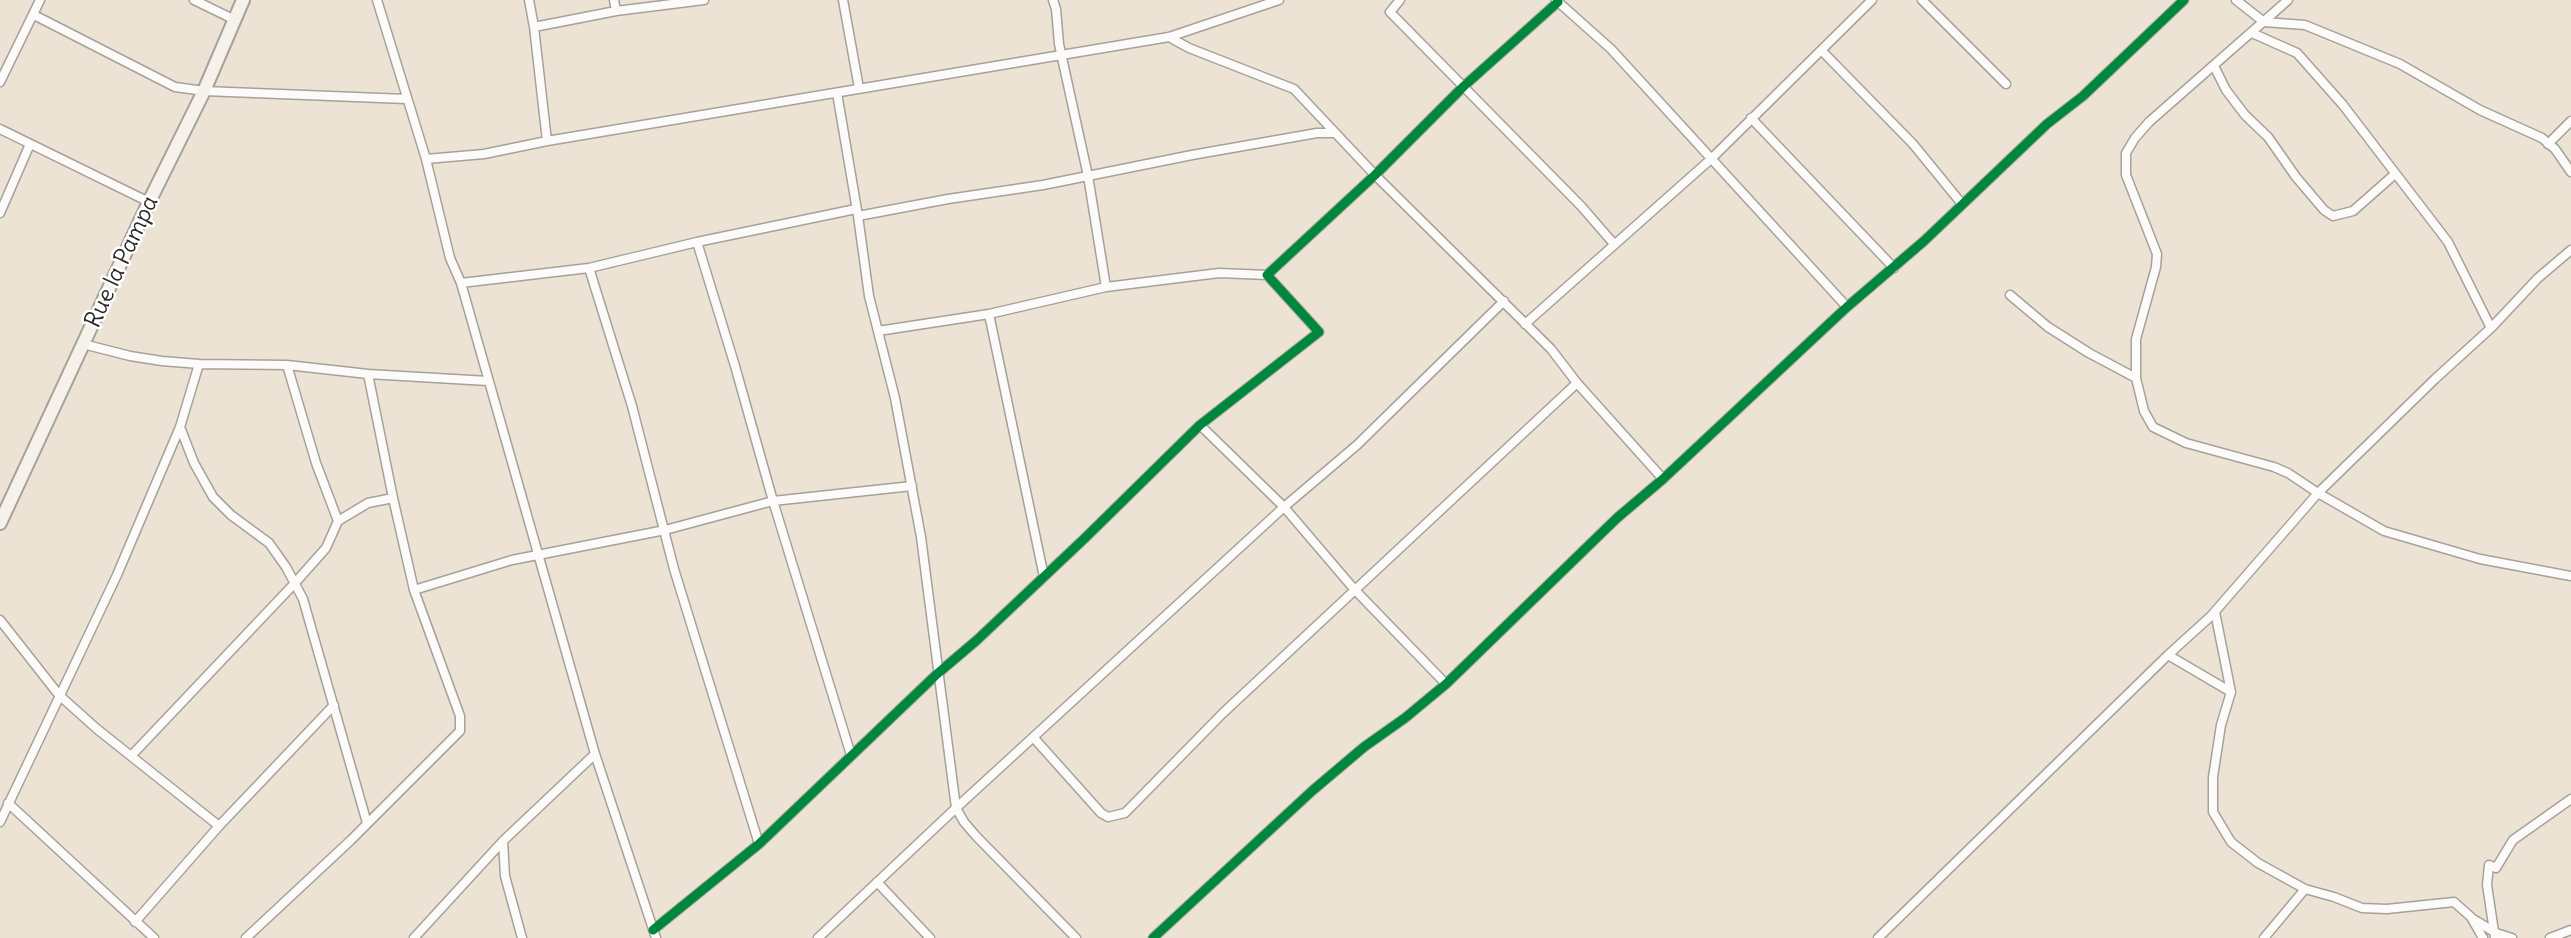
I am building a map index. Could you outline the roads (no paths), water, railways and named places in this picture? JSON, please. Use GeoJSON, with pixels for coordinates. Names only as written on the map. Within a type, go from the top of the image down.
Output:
{"type":"FeatureCollection","features":[{"type":"Feature","properties":{"kind":"street"},"geometry":{"type":"LineString","coordinates":[[0,82],[40,0]]}},
{"type":"Feature","properties":{"kind":"street"},"geometry":{"type":"LineString","coordinates":[[194,0],[233,19]]}},
{"type":"Feature","properties":{"kind":"street","name":"Rue la Pampa"},"geometry":{"type":"LineString","coordinates":[[2,513],[204,91],[243,0]]}},
{"type":"Feature","properties":{"kind":"street"},"geometry":{"type":"LineString","coordinates":[[377,0],[426,159],[450,258],[461,283],[595,754],[655,934],[759,845],[937,674],[1044,577],[1200,425],[1319,332],[1267,275]]}},
{"type":"Feature","properties":{"kind":"street"},"geometry":{"type":"LineString","coordinates":[[529,0],[547,141]]}},
{"type":"Feature","properties":{"kind":"street"},"geometry":{"type":"LineString","coordinates":[[614,0],[616,11]]}},
{"type":"Feature","properties":{"kind":"street"},"geometry":{"type":"LineString","coordinates":[[534,27],[616,11],[704,0]]}},
{"type":"Feature","properties":{"kind":"street"},"geometry":{"type":"LineString","coordinates":[[843,0],[859,88]]}},
{"type":"Feature","properties":{"kind":"street"},"geometry":{"type":"LineString","coordinates":[[1053,0],[1088,176],[1106,287]]}},
{"type":"Feature","properties":{"kind":"street"},"geometry":{"type":"LineString","coordinates":[[426,159],[484,154],[547,141],[1169,37],[1279,0]]}},
{"type":"Feature","properties":{"kind":"street"},"geometry":{"type":"LineString","coordinates":[[1400,0],[1390,12],[1581,206],[1614,244]]}},
{"type":"Feature","properties":{"kind":"street"},"geometry":{"type":"LineString","coordinates":[[1922,0],[2006,84]]}},
{"type":"Feature","properties":{"kind":"street"},"geometry":{"type":"LineString","coordinates":[[1153,938],[1312,791],[1446,684],[1617,518],[1847,307],[1894,268],[2047,124],[2083,96],[2184,0]]}},
{"type":"Feature","properties":{"kind":"street"},"geometry":{"type":"LineString","coordinates":[[2236,0],[2264,22],[2305,25],[2400,64],[2480,110],[2542,138],[2555,149],[2571,172]]}},
{"type":"Feature","properties":{"kind":"street"},"geometry":{"type":"LineString","coordinates":[[2288,0],[2149,122],[2126,153],[2126,175],[2157,254],[2156,267],[2136,339],[2136,378],[2144,411],[2153,427],[2186,443],[2288,473],[2318,494],[2384,531],[2480,559],[2571,576]]}},
{"type":"Feature","properties":{"kind":"street"},"geometry":{"type":"LineString","coordinates":[[878,331],[989,314],[1106,287],[1219,273],[1267,275],[1557,1],[1611,49],[1847,307]]}},
{"type":"Feature","properties":{"kind":"street"},"geometry":{"type":"LineString","coordinates":[[1525,324],[1711,159],[1822,51],[1867,2]]}},
{"type":"Feature","properties":{"kind":"street"},"geometry":{"type":"LineString","coordinates":[[34,15],[175,87],[204,91],[406,99]]}},
{"type":"Feature","properties":{"kind":"street"},"geometry":{"type":"LineString","coordinates":[[2252,33],[2297,53],[2343,105],[2448,242],[2491,328]]}},
{"type":"Feature","properties":{"kind":"street"},"geometry":{"type":"LineString","coordinates":[[1169,37],[1189,48],[1294,89],[1333,133],[1551,349],[1577,383],[1662,479]]}},
{"type":"Feature","properties":{"kind":"street"},"geometry":{"type":"LineString","coordinates":[[1822,51],[1913,144],[1962,204]]}},
{"type":"Feature","properties":{"kind":"street"},"geometry":{"type":"LineString","coordinates":[[2214,66],[2226,90],[2245,114],[2268,137],[2323,210],[2333,216],[2353,211],[2395,174]]}},
{"type":"Feature","properties":{"kind":"street"},"geometry":{"type":"LineString","coordinates":[[837,93],[869,296],[895,398],[912,486],[956,808],[976,836],[1076,938]]}},
{"type":"Feature","properties":{"kind":"street"},"geometry":{"type":"LineString","coordinates":[[1751,118],[1894,268]]}},
{"type":"Feature","properties":{"kind":"street"},"geometry":{"type":"LineString","coordinates":[[2548,144],[2571,121]]}},
{"type":"Feature","properties":{"kind":"street"},"geometry":{"type":"LineString","coordinates":[[0,129],[149,202]]}},
{"type":"Feature","properties":{"kind":"street"},"geometry":{"type":"LineString","coordinates":[[461,283],[589,268],[697,242],[857,213],[994,194],[1192,155],[1317,133],[1333,133]]}},
{"type":"Feature","properties":{"kind":"street"},"geometry":{"type":"LineString","coordinates":[[0,213],[30,144]]}},
{"type":"Feature","properties":{"kind":"street"},"geometry":{"type":"LineString","coordinates":[[697,242],[851,755]]}},
{"type":"Feature","properties":{"kind":"street"},"geometry":{"type":"LineString","coordinates":[[1878,938],[2215,612],[2318,494],[2491,328],[2538,278],[2571,250]]}},
{"type":"Feature","properties":{"kind":"street"},"geometry":{"type":"LineString","coordinates":[[589,268],[632,406],[674,569],[759,845]]}},
{"type":"Feature","properties":{"kind":"street"},"geometry":{"type":"LineString","coordinates":[[2010,295],[2048,327],[2136,378]]}},
{"type":"Feature","properties":{"kind":"street"},"geometry":{"type":"LineString","coordinates":[[818,938],[1283,507],[1357,445],[1504,301]]}},
{"type":"Feature","properties":{"kind":"street"},"geometry":{"type":"LineString","coordinates":[[989,314],[1044,577]]}},
{"type":"Feature","properties":{"kind":"street"},"geometry":{"type":"LineString","coordinates":[[83,344],[130,356],[199,364],[288,365],[368,374],[488,381]]}},
{"type":"Feature","properties":{"kind":"street"},"geometry":{"type":"LineString","coordinates":[[0,822],[117,575],[180,426],[199,364]]}},
{"type":"Feature","properties":{"kind":"street"},"geometry":{"type":"LineString","coordinates":[[288,365],[316,463],[338,521]]}},
{"type":"Feature","properties":{"kind":"street"},"geometry":{"type":"LineString","coordinates":[[250,937],[460,731],[460,716],[414,590],[368,374]]}},
{"type":"Feature","properties":{"kind":"street"},"geometry":{"type":"LineString","coordinates":[[1033,737],[1101,813],[1108,817],[1125,813],[1223,713],[1577,383]]}},
{"type":"Feature","properties":{"kind":"street"},"geometry":{"type":"LineString","coordinates":[[1200,425],[1283,507],[1354,589],[1446,684]]}},
{"type":"Feature","properties":{"kind":"street"},"geometry":{"type":"LineString","coordinates":[[180,426],[194,463],[213,497],[231,515],[269,543],[303,599],[366,823]]}},
{"type":"Feature","properties":{"kind":"street"},"geometry":{"type":"LineString","coordinates":[[414,590],[539,554],[665,530],[773,501],[912,486]]}},
{"type":"Feature","properties":{"kind":"street"},"geometry":{"type":"LineString","coordinates":[[132,755],[326,548],[338,521],[368,503],[393,498]]}},
{"type":"Feature","properties":{"kind":"street"},"geometry":{"type":"LineString","coordinates":[[2215,612],[2231,692],[2221,725],[2213,777],[2213,812],[2231,842],[2258,863],[2305,889],[2362,908],[2387,909],[2454,902],[2495,935],[2512,938]]}},
{"type":"Feature","properties":{"kind":"street"},"geometry":{"type":"LineString","coordinates":[[0,620],[60,695],[97,729],[219,826]]}},
{"type":"Feature","properties":{"kind":"street"},"geometry":{"type":"LineString","coordinates":[[2168,655],[2231,692]]}},
{"type":"Feature","properties":{"kind":"street"},"geometry":{"type":"LineString","coordinates":[[135,922],[219,826],[334,705]]}},
{"type":"Feature","properties":{"kind":"street"},"geometry":{"type":"LineString","coordinates":[[414,938],[503,841],[595,754]]}},
{"type":"Feature","properties":{"kind":"street"},"geometry":{"type":"LineString","coordinates":[[2495,935],[2487,885],[2488,865],[2496,868],[2513,840],[2571,799]]}},
{"type":"Feature","properties":{"kind":"street"},"geometry":{"type":"LineString","coordinates":[[8,803],[154,938]]}},
{"type":"Feature","properties":{"kind":"street"},"geometry":{"type":"LineString","coordinates":[[503,841],[505,876],[522,938]]}},
{"type":"Feature","properties":{"kind":"street"},"geometry":{"type":"LineString","coordinates":[[877,882],[930,938]]}},
{"type":"Feature","properties":{"kind":"street"},"geometry":{"type":"LineString","coordinates":[[2264,938],[2305,889]]}},
{"type":"Feature","properties":{"kind":"street"},"geometry":{"type":"LineString","coordinates":[[2471,917],[2483,938]]}},
{"type":"Feature","properties":{"kind":"street"},"geometry":{"type":"LineString","coordinates":[[2550,938],[2571,930]]}}]}
